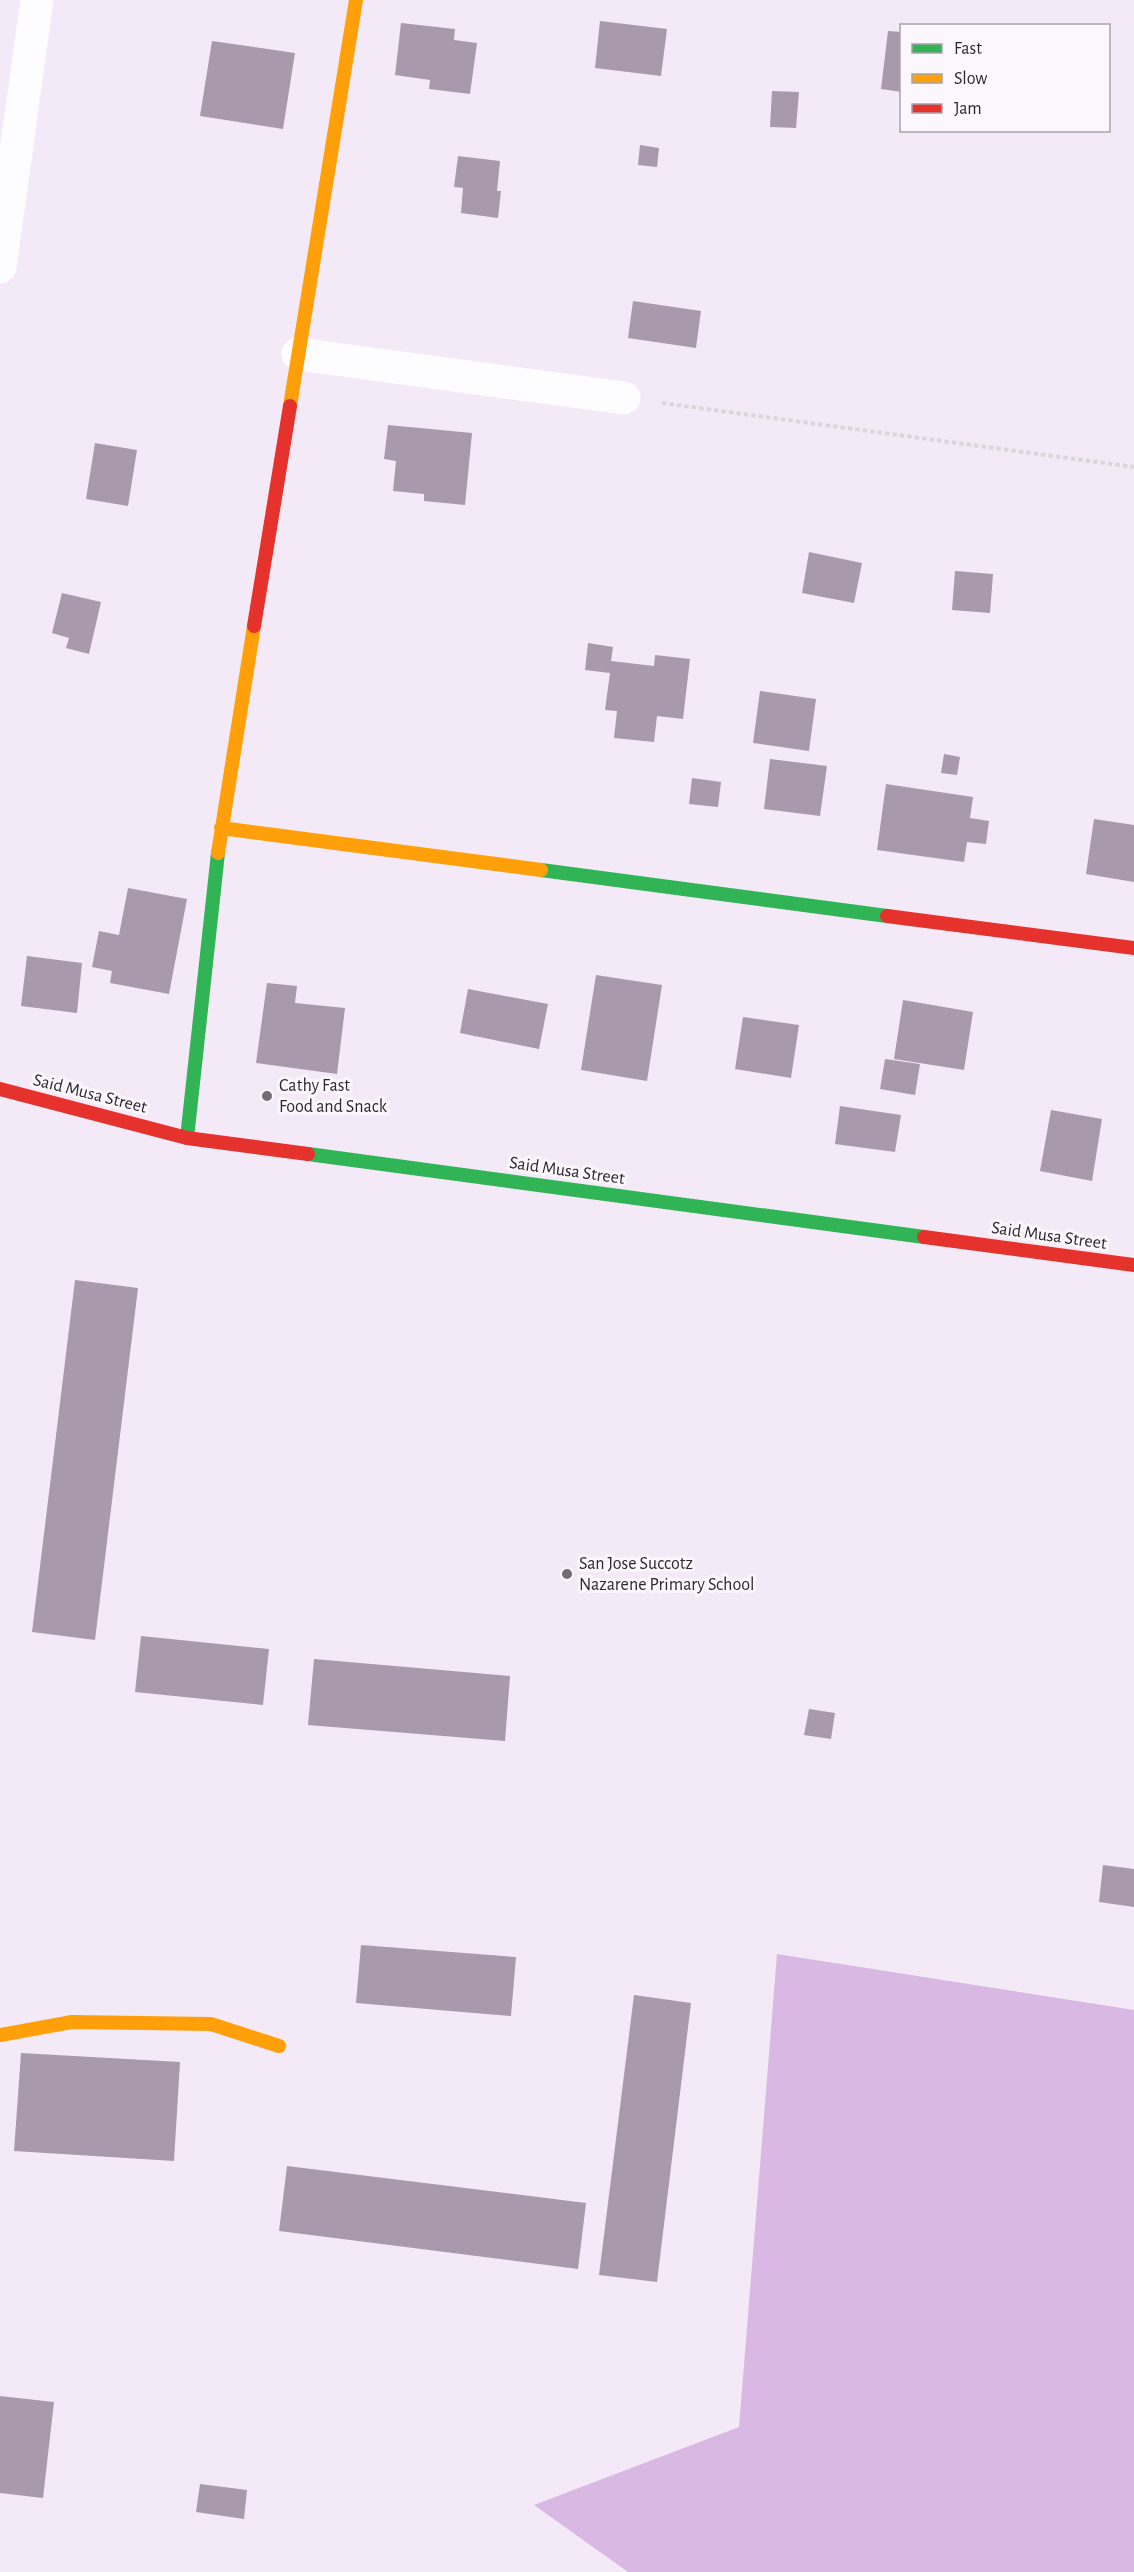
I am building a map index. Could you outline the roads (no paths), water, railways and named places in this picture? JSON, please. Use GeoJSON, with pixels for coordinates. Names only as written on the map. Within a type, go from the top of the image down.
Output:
{"type":"FeatureCollection","features":[{"type":"Feature","properties":{"kind":"street"},"geometry":{"type":"LineString","coordinates":[[0,267],[38,0]]}},
{"type":"Feature","properties":{"kind":"street"},"geometry":{"type":"LineString","coordinates":[[187,1138],[221,828],[356,0]]}},
{"type":"Feature","properties":{"kind":"street"},"geometry":{"type":"LineString","coordinates":[[298,354],[624,398]]}},
{"type":"Feature","properties":{"kind":"street"},"geometry":{"type":"LineString","coordinates":[[221,828],[1134,948]]}},
{"type":"Feature","properties":{"kind":"street","name":"Said Musa Street"},"geometry":{"type":"LineString","coordinates":[[0,1089],[187,1138],[1134,1265]]}},
{"type":"Feature","properties":{"kind":"street"},"geometry":{"type":"LineString","coordinates":[[0,2035],[72,2022],[211,2024],[279,2046]]}},
{"type":"Feature","properties":{"kind":"place","name":"Cathy Fast Food and Snack"},"geometry":{"type":"Point","coordinates":[267,1096]}},
{"type":"Feature","properties":{"kind":"place","name":"San Jose Succotz Nazarene Primary School"},"geometry":{"type":"Point","coordinates":[567,1574]}}]}
